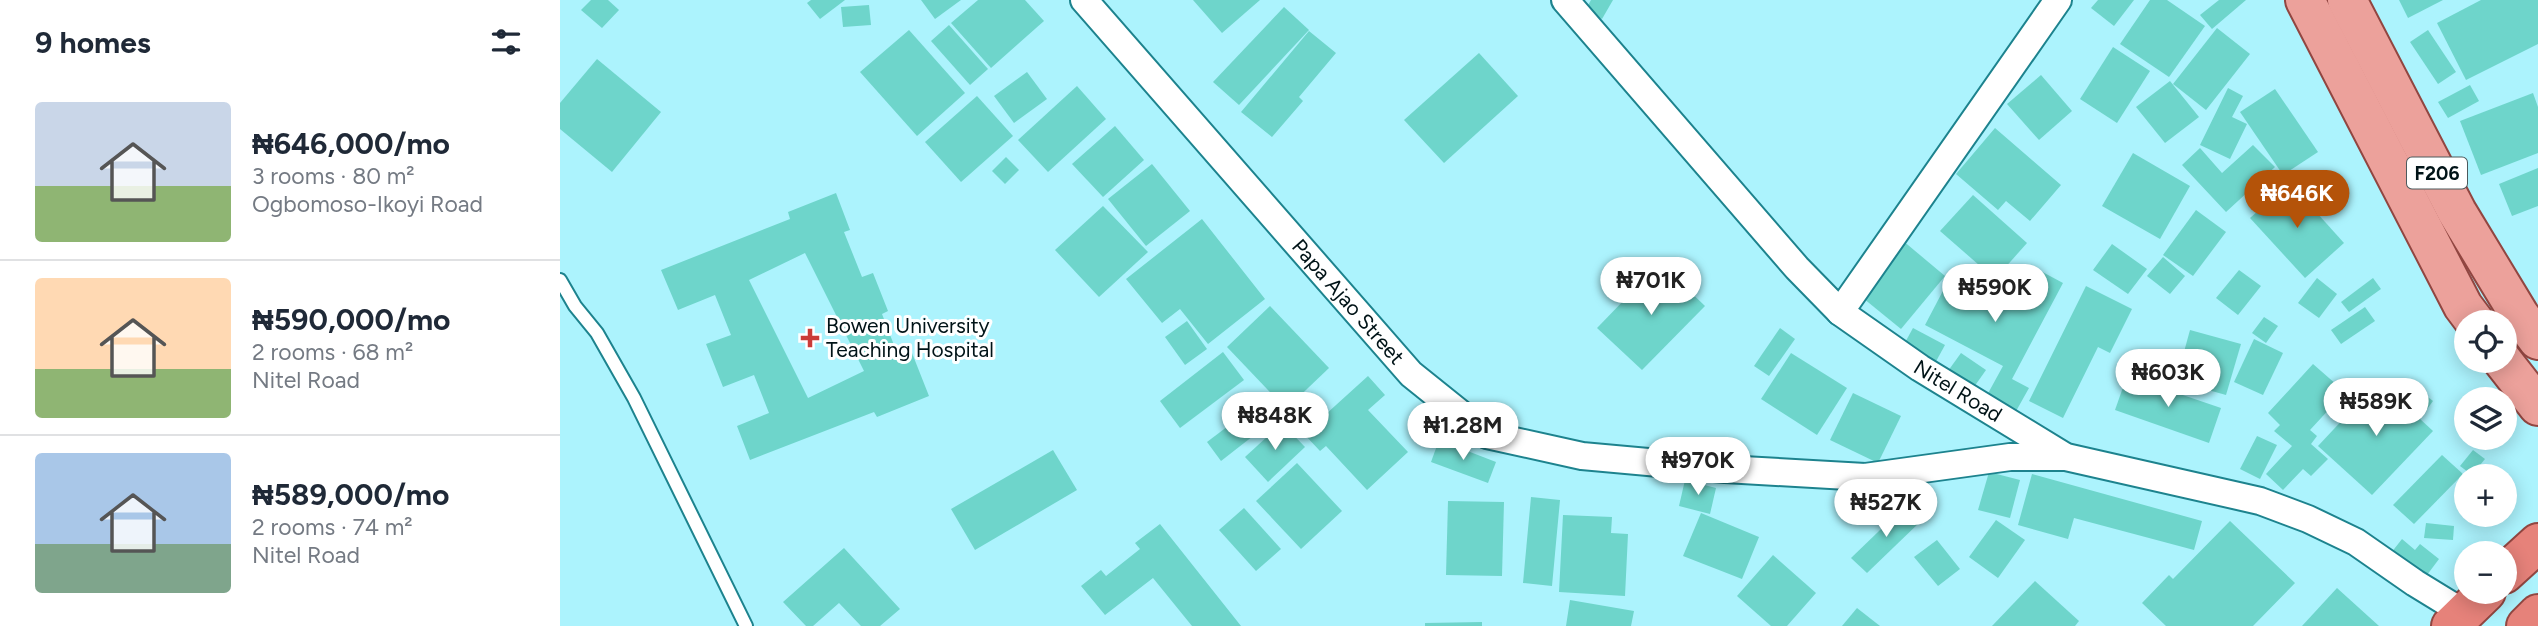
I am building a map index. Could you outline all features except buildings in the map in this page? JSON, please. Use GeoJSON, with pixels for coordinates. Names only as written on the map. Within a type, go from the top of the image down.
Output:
{"type":"FeatureCollection","features":[{"type":"Feature","properties":{"kind":"highway"},"geometry":{"type":"LineString","coordinates":[[2517,562],[2538,543]]}},
{"type":"Feature","properties":{"kind":"highway"},"geometry":{"type":"LineString","coordinates":[[2526,626],[2538,614]]}},
{"type":"Feature","properties":{"kind":"main road","name":"F206"},"geometry":{"type":"LineString","coordinates":[[2305,0],[2466,310]]}},
{"type":"Feature","properties":{"kind":"main road","name":"F206"},"geometry":{"type":"LineString","coordinates":[[2347,0],[2457,212],[2519,316],[2538,340]]}},
{"type":"Feature","properties":{"kind":"main road"},"geometry":{"type":"LineString","coordinates":[[2512,373],[2538,406]]}},
{"type":"Feature","properties":{"kind":"street","name":"Papa Ajao Street"},"geometry":{"type":"LineString","coordinates":[[1084,0],[1411,374],[1487,435],[1582,456],[1725,469],[1865,477],[2010,457],[2066,457]]}},
{"type":"Feature","properties":{"kind":"street","name":"Nitel Road"},"geometry":{"type":"LineString","coordinates":[[1564,0],[1797,268],[1840,312],[1920,368],[2066,457],[2260,501],[2308,519],[2356,541],[2415,583],[2467,610]]}},
{"type":"Feature","properties":{"kind":"street"},"geometry":{"type":"LineString","coordinates":[[1840,312],[2058,0]]}},
{"type":"Feature","properties":{"kind":"lane"},"geometry":{"type":"LineString","coordinates":[[560,280],[575,306],[597,333],[634,398],[746,626]]}},
{"type":"Feature","properties":{"kind":"lane"},"geometry":{"type":"LineString","coordinates":[[560,303],[575,306]]}},
{"type":"Feature","properties":{"kind":"place","name":"Bowen University Teaching Hospital"},"geometry":{"type":"Point","coordinates":[810,338]}}]}
